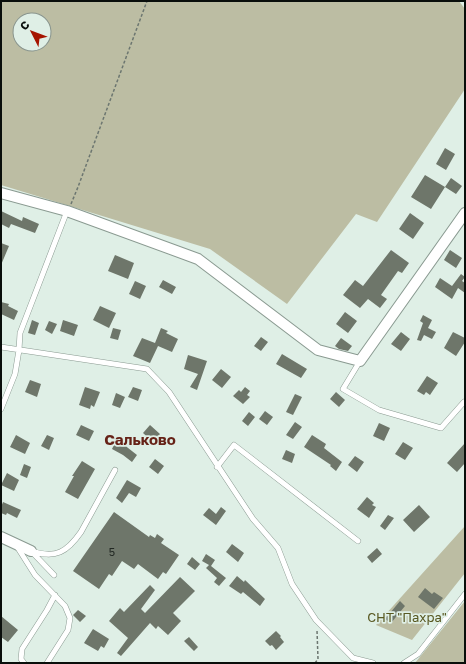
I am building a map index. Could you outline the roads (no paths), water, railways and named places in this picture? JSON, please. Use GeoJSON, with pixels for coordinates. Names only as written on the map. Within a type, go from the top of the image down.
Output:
{"type":"FeatureCollection","features":[{"type":"Feature","properties":{"kind":"street"},"geometry":{"type":"LineString","coordinates":[[1,193],[67,211],[198,259],[318,350],[360,361],[465,212]]}},
{"type":"Feature","properties":{"kind":"street"},"geometry":{"type":"LineString","coordinates":[[1,537],[31,551]]}},
{"type":"Feature","properties":{"kind":"lane"},"geometry":{"type":"LineString","coordinates":[[1,409],[15,374],[20,333],[67,211]]}},
{"type":"Feature","properties":{"kind":"lane"},"geometry":{"type":"LineString","coordinates":[[1,348],[147,369],[169,392],[253,520],[278,548],[292,584],[316,620],[353,658],[372,663]]}},
{"type":"Feature","properties":{"kind":"lane"},"geometry":{"type":"LineString","coordinates":[[360,361],[343,390],[379,410],[441,428],[464,402]]}},
{"type":"Feature","properties":{"kind":"lane"},"geometry":{"type":"LineString","coordinates":[[217,467],[234,445],[358,541]]}},
{"type":"Feature","properties":{"kind":"lane"},"geometry":{"type":"LineString","coordinates":[[31,551],[40,554],[55,554],[63,551],[72,544],[81,532],[114,470]]}},
{"type":"Feature","properties":{"kind":"lane"},"geometry":{"type":"LineString","coordinates":[[15,543],[30,568],[65,606],[70,618],[66,634],[47,663]]}},
{"type":"Feature","properties":{"kind":"lane"},"geometry":{"type":"LineString","coordinates":[[31,551],[54,575]]}},
{"type":"Feature","properties":{"kind":"lane"},"geometry":{"type":"LineString","coordinates":[[404,663],[418,654],[465,594]]}},
{"type":"Feature","properties":{"kind":"lane"},"geometry":{"type":"LineString","coordinates":[[24,663],[21,659],[22,649],[47,610],[54,595]]}},
{"type":"Feature","properties":{"kind":"district","name":"Сальково"},"geometry":{"type":"Point","coordinates":[140,439]}},
{"type":"Feature","properties":{"kind":"park label","name":"СНТ \"Пахра\""},"geometry":{"type":"Point","coordinates":[407,617]}}]}
